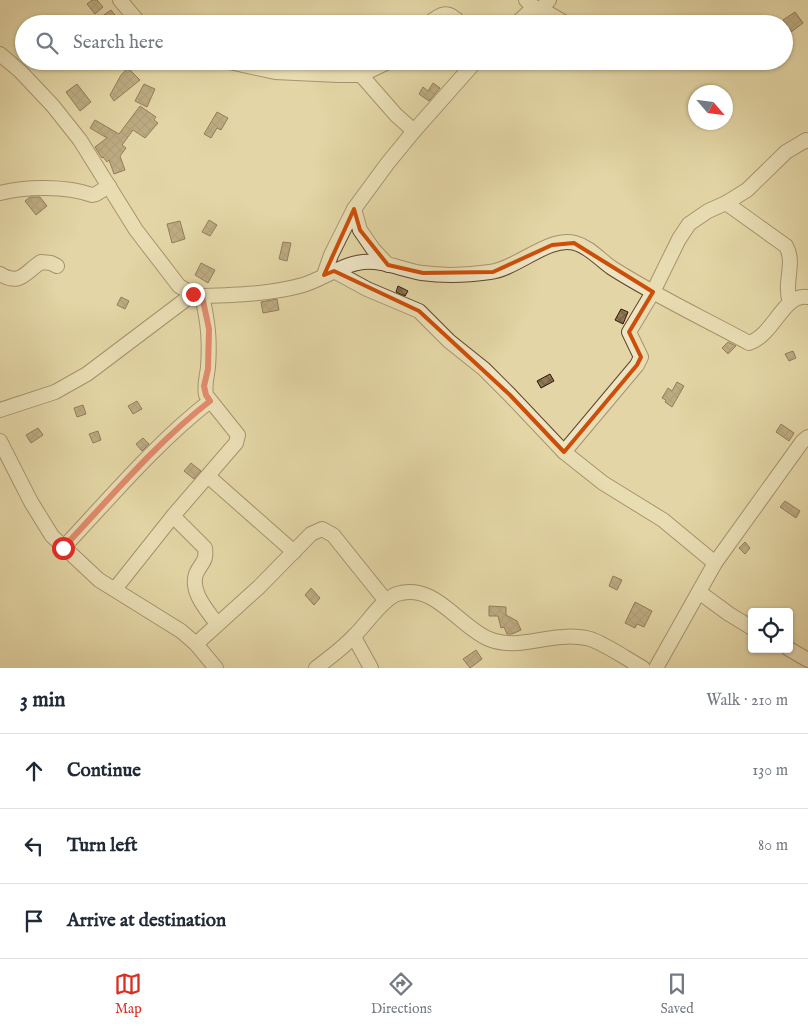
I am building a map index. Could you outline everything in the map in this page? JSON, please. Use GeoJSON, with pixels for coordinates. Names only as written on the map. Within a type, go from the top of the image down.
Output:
{"type":"FeatureCollection","features":[{"type":"Feature","properties":{"kind":"street"},"geometry":{"type":"LineString","coordinates":[[120,0],[132,15]]}},
{"type":"Feature","properties":{"kind":"street"},"geometry":{"type":"LineString","coordinates":[[525,15],[537,4],[554,15]]}},
{"type":"Feature","properties":{"kind":"street"},"geometry":{"type":"LineString","coordinates":[[0,54],[15,68]]}},
{"type":"Feature","properties":{"kind":"street"},"geometry":{"type":"LineString","coordinates":[[18,70],[80,140],[136,230],[179,286],[197,295],[280,291],[306,284],[329,273],[360,262],[371,261],[423,273],[493,272],[510,266],[552,245],[574,243],[586,247],[611,268],[749,343],[758,340],[790,302],[798,297],[808,297]]}},
{"type":"Feature","properties":{"kind":"street"},"geometry":{"type":"LineString","coordinates":[[265,70],[305,74],[361,75],[371,70]]}},
{"type":"Feature","properties":{"kind":"street"},"geometry":{"type":"LineString","coordinates":[[329,273],[331,255],[354,209],[414,131],[468,70]]}},
{"type":"Feature","properties":{"kind":"street"},"geometry":{"type":"LineString","coordinates":[[361,75],[396,115],[414,131]]}},
{"type":"Feature","properties":{"kind":"street"},"geometry":{"type":"LineString","coordinates":[[564,452],[637,365],[640,357],[629,332],[653,292],[679,239],[689,224],[708,211],[747,190],[786,152],[806,140],[808,141]]}},
{"type":"Feature","properties":{"kind":"street"},"geometry":{"type":"LineString","coordinates":[[0,193],[30,188],[70,190],[92,195],[109,186]]}},
{"type":"Feature","properties":{"kind":"street"},"geometry":{"type":"LineString","coordinates":[[726,203],[786,246],[791,255],[788,275],[788,297],[790,302]]}},
{"type":"Feature","properties":{"kind":"street"},"geometry":{"type":"LineString","coordinates":[[354,209],[360,230],[373,249],[388,265]]}},
{"type":"Feature","properties":{"kind":"street"},"geometry":{"type":"LineString","coordinates":[[0,274],[14,280],[20,279],[40,262],[52,263],[58,266]]}},
{"type":"Feature","properties":{"kind":"street"},"geometry":{"type":"LineString","coordinates":[[329,273],[419,311],[449,342],[484,369],[510,394],[564,452],[603,483],[663,520],[715,562]]}},
{"type":"Feature","properties":{"kind":"street"},"geometry":{"type":"LineString","coordinates":[[115,589],[173,516],[236,444],[238,435],[206,395],[204,386],[208,369],[209,329],[197,295]]}},
{"type":"Feature","properties":{"kind":"street"},"geometry":{"type":"LineString","coordinates":[[0,410],[55,392],[86,374],[197,295]]}},
{"type":"Feature","properties":{"kind":"street"},"geometry":{"type":"LineString","coordinates":[[63,548],[140,466],[195,412],[210,401]]}},
{"type":"Feature","properties":{"kind":"street"},"geometry":{"type":"LineString","coordinates":[[656,668],[715,562],[808,436]]}},
{"type":"Feature","properties":{"kind":"street"},"geometry":{"type":"LineString","coordinates":[[0,441],[31,502],[52,536],[63,548],[99,580],[181,631],[196,644],[216,668]]}},
{"type":"Feature","properties":{"kind":"street"},"geometry":{"type":"LineString","coordinates":[[209,477],[294,552]]}},
{"type":"Feature","properties":{"kind":"street"},"geometry":{"type":"LineString","coordinates":[[173,516],[205,548],[205,561],[196,574],[195,587],[199,598],[217,624]]}},
{"type":"Feature","properties":{"kind":"street"},"geometry":{"type":"LineString","coordinates":[[196,644],[259,587],[311,534],[322,529],[333,535],[386,601]]}},
{"type":"Feature","properties":{"kind":"street"},"geometry":{"type":"LineString","coordinates":[[316,668],[354,637],[386,601],[395,594],[415,592],[430,597],[473,630],[489,639],[515,644],[564,636],[592,640],[643,668]]}},
{"type":"Feature","properties":{"kind":"street"},"geometry":{"type":"LineString","coordinates":[[699,592],[748,626]]}},
{"type":"Feature","properties":{"kind":"street"},"geometry":{"type":"LineString","coordinates":[[354,637],[371,668]]}},
{"type":"Feature","properties":{"kind":"street"},"geometry":{"type":"LineString","coordinates":[[793,651],[808,660]]}},
{"type":"Feature","properties":{"kind":"highlighted area"},"geometry":{"type":"Polygon","coordinates":[[[354,209],[360,230],[388,265],[423,273],[493,272],[552,245],[574,243],[653,292],[629,332],[641,357],[637,365],[564,452],[510,395],[419,311],[334,271],[324,275],[354,209]]]}},
{"type":"Feature","properties":{"kind":"building"},"geometry":{"type":"Polygon","coordinates":[[[92,0],[97,0],[103,7],[95,14],[87,4],[92,0]]]}},
{"type":"Feature","properties":{"kind":"building"},"geometry":{"type":"Polygon","coordinates":[[[111,10],[115,15],[104,15],[111,10]]]}},
{"type":"Feature","properties":{"kind":"building"},"geometry":{"type":"Polygon","coordinates":[[[795,12],[803,23],[793,30],[793,15],[790,15],[795,12]]]}},
{"type":"Feature","properties":{"kind":"building"},"geometry":{"type":"Polygon","coordinates":[[[126,70],[130,70],[140,80],[114,101],[110,95],[121,75],[126,70]]]}},
{"type":"Feature","properties":{"kind":"building"},"geometry":{"type":"Polygon","coordinates":[[[433,83],[440,88],[429,101],[419,94],[423,87],[428,91],[433,83]]]}},
{"type":"Feature","properties":{"kind":"building"},"geometry":{"type":"Polygon","coordinates":[[[77,84],[91,102],[80,111],[66,92],[77,84]]]}},
{"type":"Feature","properties":{"kind":"building"},"geometry":{"type":"Polygon","coordinates":[[[144,84],[155,89],[147,107],[135,101],[144,84]]]}},
{"type":"Feature","properties":{"kind":"building"},"geometry":{"type":"Polygon","coordinates":[[[140,106],[156,117],[154,120],[158,123],[145,138],[133,130],[122,145],[126,148],[120,156],[125,170],[114,174],[109,160],[107,162],[102,158],[95,147],[107,138],[90,128],[95,120],[119,134],[140,106]]]}},
{"type":"Feature","properties":{"kind":"building"},"geometry":{"type":"Polygon","coordinates":[[[217,112],[228,118],[221,130],[217,128],[211,138],[204,134],[217,112]]]}},
{"type":"Feature","properties":{"kind":"building"},"geometry":{"type":"Polygon","coordinates":[[[30,197],[40,197],[47,206],[36,215],[25,201],[30,197]]]}},
{"type":"Feature","properties":{"kind":"building"},"geometry":{"type":"Polygon","coordinates":[[[209,220],[217,225],[210,236],[202,232],[209,220]]]}},
{"type":"Feature","properties":{"kind":"building"},"geometry":{"type":"Polygon","coordinates":[[[180,221],[185,239],[172,243],[167,224],[180,221]]]}},
{"type":"Feature","properties":{"kind":"building"},"geometry":{"type":"Polygon","coordinates":[[[283,242],[291,243],[287,261],[279,259],[283,242]]]}},
{"type":"Feature","properties":{"kind":"building"},"geometry":{"type":"Polygon","coordinates":[[[201,263],[215,270],[208,283],[195,275],[201,263]]]}},
{"type":"Feature","properties":{"kind":"building"},"geometry":{"type":"Polygon","coordinates":[[[398,286],[408,291],[405,296],[396,292],[398,286]]]}},
{"type":"Feature","properties":{"kind":"building"},"geometry":{"type":"Polygon","coordinates":[[[121,297],[129,301],[125,309],[117,305],[121,297]]]}},
{"type":"Feature","properties":{"kind":"building"},"geometry":{"type":"Polygon","coordinates":[[[277,299],[279,310],[263,313],[261,302],[277,299]]]}},
{"type":"Feature","properties":{"kind":"building"},"geometry":{"type":"Polygon","coordinates":[[[621,309],[628,312],[623,324],[615,320],[621,309]]]}},
{"type":"Feature","properties":{"kind":"building"},"geometry":{"type":"Polygon","coordinates":[[[728,342],[736,346],[728,354],[722,348],[728,342]]]}},
{"type":"Feature","properties":{"kind":"building"},"geometry":{"type":"Polygon","coordinates":[[[793,351],[796,358],[789,361],[785,354],[793,351]]]}},
{"type":"Feature","properties":{"kind":"building"},"geometry":{"type":"Polygon","coordinates":[[[550,374],[554,381],[541,388],[537,381],[550,374]]]}},
{"type":"Feature","properties":{"kind":"building"},"geometry":{"type":"Polygon","coordinates":[[[677,382],[684,386],[672,407],[662,398],[668,388],[672,391],[677,382]]]}},
{"type":"Feature","properties":{"kind":"building"},"geometry":{"type":"Polygon","coordinates":[[[137,401],[142,409],[133,414],[128,406],[137,401]]]}},
{"type":"Feature","properties":{"kind":"building"},"geometry":{"type":"Polygon","coordinates":[[[83,405],[86,414],[77,417],[74,408],[83,405]]]}},
{"type":"Feature","properties":{"kind":"building"},"geometry":{"type":"Polygon","coordinates":[[[781,424],[794,433],[789,441],[776,432],[781,424]]]}},
{"type":"Feature","properties":{"kind":"building"},"geometry":{"type":"Polygon","coordinates":[[[38,428],[43,435],[31,443],[26,435],[38,428]]]}},
{"type":"Feature","properties":{"kind":"building"},"geometry":{"type":"Polygon","coordinates":[[[98,431],[101,440],[93,443],[89,434],[98,431]]]}},
{"type":"Feature","properties":{"kind":"building"},"geometry":{"type":"Polygon","coordinates":[[[143,438],[149,444],[142,451],[136,444],[143,438]]]}},
{"type":"Feature","properties":{"kind":"building"},"geometry":{"type":"Polygon","coordinates":[[[191,463],[201,471],[194,479],[184,471],[191,463]]]}},
{"type":"Feature","properties":{"kind":"building"},"geometry":{"type":"Polygon","coordinates":[[[785,501],[800,511],[796,518],[780,507],[785,501]]]}},
{"type":"Feature","properties":{"kind":"building"},"geometry":{"type":"Polygon","coordinates":[[[745,542],[750,548],[745,554],[739,548],[745,542]]]}},
{"type":"Feature","properties":{"kind":"building"},"geometry":{"type":"Polygon","coordinates":[[[613,576],[622,580],[617,590],[609,586],[613,576]]]}},
{"type":"Feature","properties":{"kind":"building"},"geometry":{"type":"Polygon","coordinates":[[[311,588],[320,598],[314,605],[305,595],[311,588]]]}},
{"type":"Feature","properties":{"kind":"building"},"geometry":{"type":"Polygon","coordinates":[[[635,602],[652,611],[644,627],[637,624],[635,628],[625,623],[635,602]]]}},
{"type":"Feature","properties":{"kind":"building"},"geometry":{"type":"Polygon","coordinates":[[[489,606],[506,607],[506,615],[517,621],[521,630],[507,634],[504,627],[501,628],[498,616],[489,616],[489,606]]]}},
{"type":"Feature","properties":{"kind":"building"},"geometry":{"type":"Polygon","coordinates":[[[476,650],[482,659],[470,668],[463,659],[476,650]]]}},
{"type":"Feature","properties":{"kind":"route"},"geometry":{"type":"LineString","coordinates":[[63,548],[140,466],[195,412],[210,401],[204,386],[208,369],[209,329],[202,296],[193,294]]}}]}
